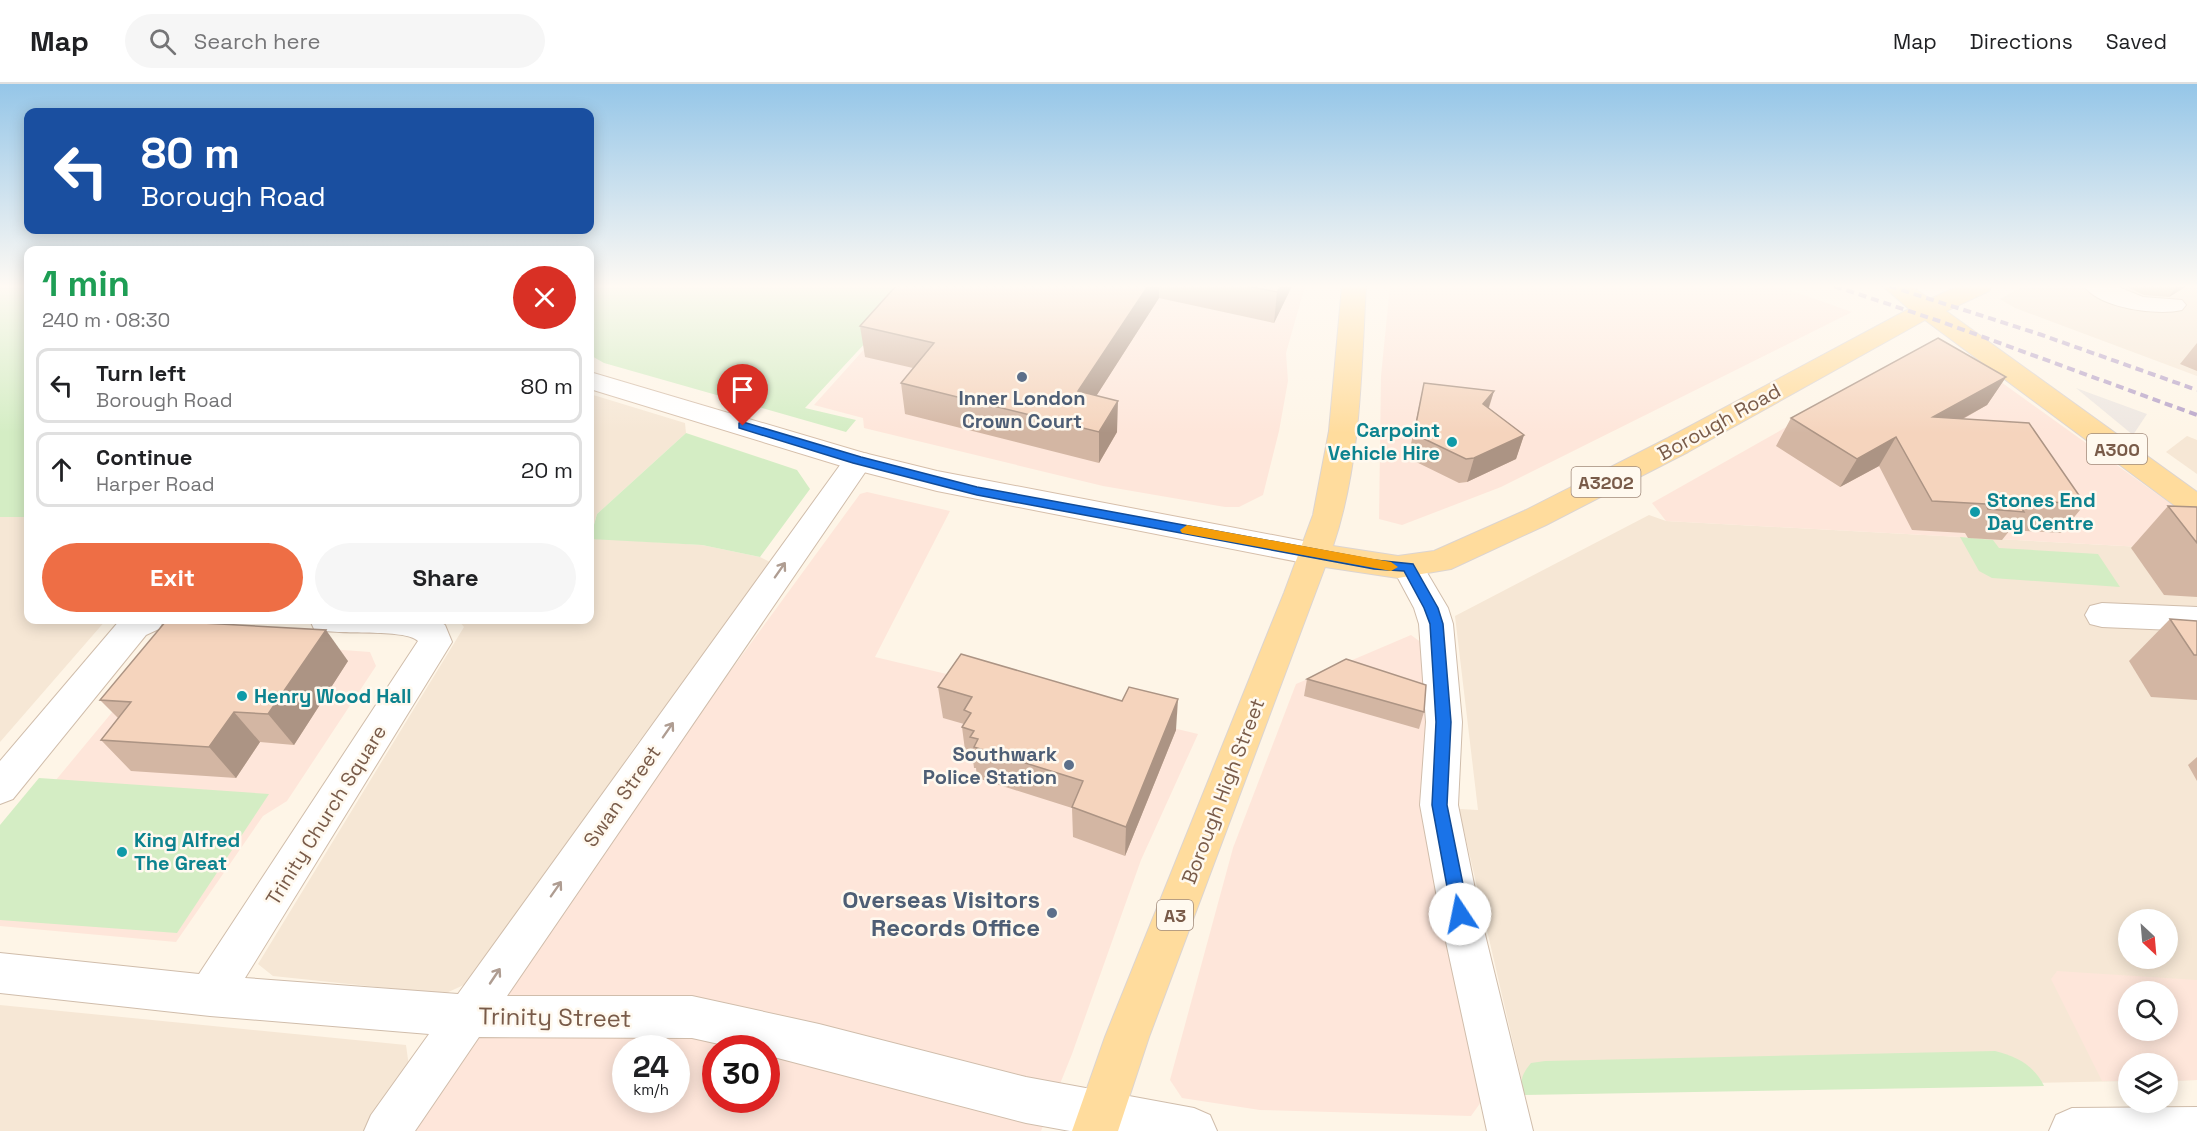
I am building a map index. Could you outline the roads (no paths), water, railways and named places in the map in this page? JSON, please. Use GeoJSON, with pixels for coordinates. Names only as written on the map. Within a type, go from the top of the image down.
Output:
{"type":"FeatureCollection","features":[{"type":"Feature","properties":{"kind":"main road","name":"A3"},"geometry":{"type":"LineString","coordinates":[[1314,554],[1331,502],[1340,458],[1351,335]]}},
{"type":"Feature","properties":{"kind":"main road","name":"Borough Road"},"geometry":{"type":"LineString","coordinates":[[1314,554],[1408,567],[1440,561],[1534,518],[1678,445],[1879,335]]}},
{"type":"Feature","properties":{"kind":"main road","name":"A300"},"geometry":{"type":"LineString","coordinates":[[1962,335],[2197,507]]}},
{"type":"Feature","properties":{"kind":"main road","name":"Borough High Street"},"geometry":{"type":"LineString","coordinates":[[1098,1123],[1127,1036],[1314,554]]}},
{"type":"Feature","properties":{"kind":"street"},"geometry":{"type":"LineString","coordinates":[[594,381],[858,461],[977,491],[1314,554]]}},
{"type":"Feature","properties":{"kind":"street","name":"Swan Street"},"geometry":{"type":"LineString","coordinates":[[387,1131],[858,461]]}},
{"type":"Feature","properties":{"kind":"street"},"geometry":{"type":"LineString","coordinates":[[1408,567],[1431,608],[1437,624],[1444,722],[1440,805],[1460,914],[1510,1131]]}},
{"type":"Feature","properties":{"kind":"street"},"geometry":{"type":"LineString","coordinates":[[2102,615],[2197,619]]}},
{"type":"Feature","properties":{"kind":"street"},"geometry":{"type":"LineString","coordinates":[[0,788],[134,626],[138,624]]}},
{"type":"Feature","properties":{"kind":"street","name":"Trinity Church Square"},"geometry":{"type":"LineString","coordinates":[[210,996],[435,642],[429,630],[415,625],[397,624]]}},
{"type":"Feature","properties":{"kind":"street","name":"Trinity Street"},"geometry":{"type":"LineString","coordinates":[[0,973],[210,996],[469,1016],[692,1017],[819,1046],[1017,1098],[1098,1123],[1194,1131]]}},
{"type":"Feature","properties":{"kind":"street"},"geometry":{"type":"LineString","coordinates":[[2072,1131],[2197,1130]]}},
{"type":"Feature","properties":{"kind":"railway"},"geometry":{"type":"LineString","coordinates":[[1977,335],[2197,415]]}},
{"type":"Feature","properties":{"kind":"railway"},"geometry":{"type":"LineString","coordinates":[[2041,335],[2197,390]]}},
{"type":"Feature","properties":{"kind":"place","name":"Inner London Crown Court"},"geometry":{"type":"Point","coordinates":[1022,377]}},
{"type":"Feature","properties":{"kind":"place","name":"Carpoint Vehicle Hire"},"geometry":{"type":"Point","coordinates":[1452,442]}},
{"type":"Feature","properties":{"kind":"place","name":"Stones End Day Centre"},"geometry":{"type":"Point","coordinates":[1975,512]}},
{"type":"Feature","properties":{"kind":"place","name":"Henry Wood Hall"},"geometry":{"type":"Point","coordinates":[242,696]}},
{"type":"Feature","properties":{"kind":"place","name":"Southwark Police Station"},"geometry":{"type":"Point","coordinates":[1069,765]}},
{"type":"Feature","properties":{"kind":"place","name":"King Alfred The Great"},"geometry":{"type":"Point","coordinates":[122,852]}},
{"type":"Feature","properties":{"kind":"place","name":"Overseas Visitors Records Office"},"geometry":{"type":"Point","coordinates":[1052,913]}}]}
